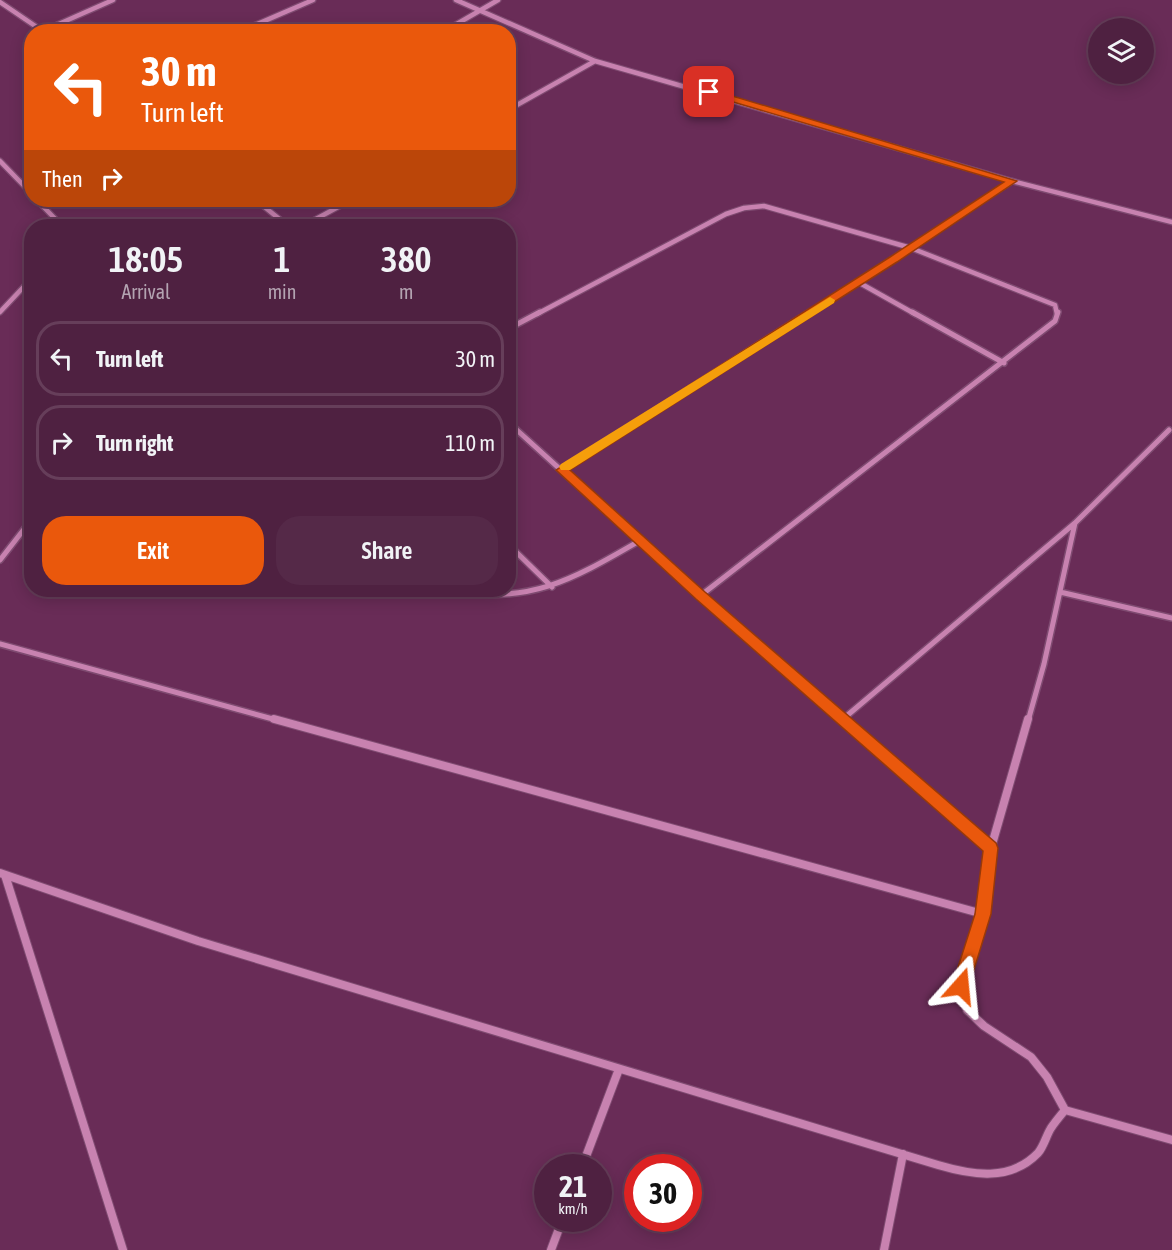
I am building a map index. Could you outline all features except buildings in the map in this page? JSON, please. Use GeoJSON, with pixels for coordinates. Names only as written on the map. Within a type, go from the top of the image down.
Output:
{"type":"FeatureCollection","features":[{"type":"Feature","properties":{"kind":"street"},"geometry":{"type":"LineString","coordinates":[[60,24],[113,0]]}},
{"type":"Feature","properties":{"kind":"street"},"geometry":{"type":"LineString","coordinates":[[258,24],[313,0]]}},
{"type":"Feature","properties":{"kind":"street"},"geometry":{"type":"LineString","coordinates":[[456,0],[509,24]]}},
{"type":"Feature","properties":{"kind":"street"},"geometry":{"type":"LineString","coordinates":[[458,24],[498,0]]}},
{"type":"Feature","properties":{"kind":"street"},"geometry":{"type":"LineString","coordinates":[[0,2],[33,24]]}},
{"type":"Feature","properties":{"kind":"street"},"geometry":{"type":"LineString","coordinates":[[516,27],[595,61],[1012,181],[1172,222]]}},
{"type":"Feature","properties":{"kind":"street"},"geometry":{"type":"LineString","coordinates":[[516,105],[595,61]]}},
{"type":"Feature","properties":{"kind":"street"},"geometry":{"type":"LineString","coordinates":[[0,161],[24,186]]}},
{"type":"Feature","properties":{"kind":"street"},"geometry":{"type":"LineString","coordinates":[[562,470],[1012,181]]}},
{"type":"Feature","properties":{"kind":"street"},"geometry":{"type":"LineString","coordinates":[[516,325],[740,208],[764,206],[911,248],[1055,305],[1058,312],[1055,321],[1004,363],[700,596]]}},
{"type":"Feature","properties":{"kind":"street"},"geometry":{"type":"LineString","coordinates":[[44,207],[55,219]]}},
{"type":"Feature","properties":{"kind":"street"},"geometry":{"type":"LineString","coordinates":[[265,207],[279,219]]}},
{"type":"Feature","properties":{"kind":"street"},"geometry":{"type":"LineString","coordinates":[[316,219],[338,207]]}},
{"type":"Feature","properties":{"kind":"street"},"geometry":{"type":"LineString","coordinates":[[858,282],[1004,363]]}},
{"type":"Feature","properties":{"kind":"street"},"geometry":{"type":"LineString","coordinates":[[0,312],[24,286]]}},
{"type":"Feature","properties":{"kind":"street"},"geometry":{"type":"LineString","coordinates":[[516,429],[641,540],[700,596],[991,848]]}},
{"type":"Feature","properties":{"kind":"street"},"geometry":{"type":"LineString","coordinates":[[843,719],[1075,523],[1169,430]]}},
{"type":"Feature","properties":{"kind":"street"},"geometry":{"type":"LineString","coordinates":[[1075,523],[1044,664],[991,848],[983,914],[961,986],[967,1010],[984,1026],[1031,1057],[1047,1077],[1065,1110],[1172,1140]]}},
{"type":"Feature","properties":{"kind":"street"},"geometry":{"type":"LineString","coordinates":[[0,560],[24,529]]}},
{"type":"Feature","properties":{"kind":"street"},"geometry":{"type":"LineString","coordinates":[[516,592],[552,587],[641,540]]}},
{"type":"Feature","properties":{"kind":"street"},"geometry":{"type":"LineString","coordinates":[[516,552],[552,587]]}},
{"type":"Feature","properties":{"kind":"street"},"geometry":{"type":"LineString","coordinates":[[1060,592],[1172,618]]}},
{"type":"Feature","properties":{"kind":"street"},"geometry":{"type":"LineString","coordinates":[[0,644],[983,914]]}},
{"type":"Feature","properties":{"kind":"street"},"geometry":{"type":"LineString","coordinates":[[2,874],[198,941],[980,1176],[1003,1175],[1023,1166],[1040,1151],[1052,1127],[1065,1110]]}},
{"type":"Feature","properties":{"kind":"street"},"geometry":{"type":"LineString","coordinates":[[2,874],[123,1250]]}},
{"type":"Feature","properties":{"kind":"street"},"geometry":{"type":"LineString","coordinates":[[587,1154],[619,1069]]}},
{"type":"Feature","properties":{"kind":"street"},"geometry":{"type":"LineString","coordinates":[[884,1250],[903,1154]]}},
{"type":"Feature","properties":{"kind":"street"},"geometry":{"type":"LineString","coordinates":[[551,1250],[558,1232]]}},
{"type":"Feature","properties":{"kind":"slow traffic"},"geometry":{"type":"LineString","coordinates":[[566,467],[830,300]]}},
{"type":"Feature","properties":{"kind":"route"},"geometry":{"type":"LineString","coordinates":[[709,92],[1012,181],[894,260],[562,470],[700,596],[730,619],[991,848],[983,914],[961,986]]}}]}
